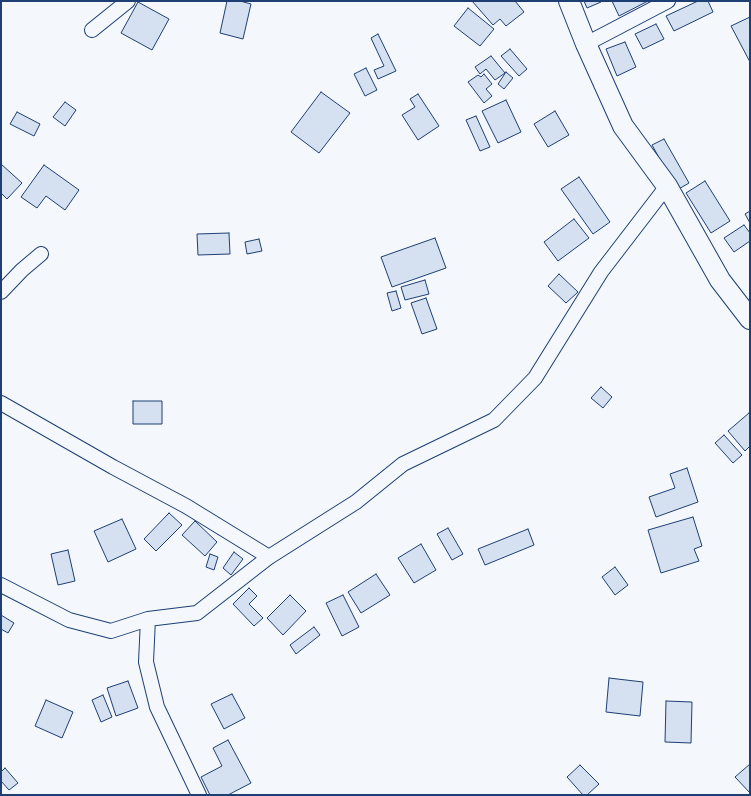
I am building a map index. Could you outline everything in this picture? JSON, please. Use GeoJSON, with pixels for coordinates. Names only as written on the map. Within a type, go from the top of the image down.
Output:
{"type":"FeatureCollection","features":[{"type":"Feature","properties":{"kind":"main road"},"geometry":{"type":"LineString","coordinates":[[569,1],[586,44],[623,126],[666,186],[720,280],[750,319]]}},
{"type":"Feature","properties":{"kind":"street"},"geometry":{"type":"LineString","coordinates":[[92,30],[128,1]]}},
{"type":"Feature","properties":{"kind":"street"},"geometry":{"type":"LineString","coordinates":[[586,44],[668,1]]}},
{"type":"Feature","properties":{"kind":"street"},"geometry":{"type":"LineString","coordinates":[[1,585],[69,620],[111,631],[148,618],[197,613],[269,557],[356,502],[403,464],[494,420],[535,378],[601,272],[666,186]]}},
{"type":"Feature","properties":{"kind":"street"},"geometry":{"type":"LineString","coordinates":[[1,292],[22,270],[41,254]]}},
{"type":"Feature","properties":{"kind":"street"},"geometry":{"type":"LineString","coordinates":[[1,403],[113,467],[186,506],[269,557]]}},
{"type":"Feature","properties":{"kind":"street"},"geometry":{"type":"LineString","coordinates":[[148,618],[146,662],[156,707],[199,795]]}},
{"type":"Feature","properties":{"kind":"building"},"geometry":{"type":"Polygon","coordinates":[[[227,1],[240,1],[251,4],[243,39],[220,33],[227,1]]]}},
{"type":"Feature","properties":{"kind":"building"},"geometry":{"type":"Polygon","coordinates":[[[472,1],[515,1],[524,12],[506,26],[500,19],[493,25],[472,1]]]}},
{"type":"Feature","properties":{"kind":"building"},"geometry":{"type":"Polygon","coordinates":[[[584,1],[601,1],[601,2],[587,8],[584,1]]]}},
{"type":"Feature","properties":{"kind":"building"},"geometry":{"type":"Polygon","coordinates":[[[612,1],[648,1],[619,16],[612,1]]]}},
{"type":"Feature","properties":{"kind":"building"},"geometry":{"type":"Polygon","coordinates":[[[698,1],[708,1],[713,12],[674,31],[666,16],[698,1]]]}},
{"type":"Feature","properties":{"kind":"building"},"geometry":{"type":"Polygon","coordinates":[[[138,2],[169,19],[152,50],[121,33],[138,2]]]}},
{"type":"Feature","properties":{"kind":"building"},"geometry":{"type":"Polygon","coordinates":[[[468,8],[494,29],[480,46],[454,26],[468,8]]]}},
{"type":"Feature","properties":{"kind":"building"},"geometry":{"type":"Polygon","coordinates":[[[750,17],[750,62],[731,26],[750,17]]]}},
{"type":"Feature","properties":{"kind":"building"},"geometry":{"type":"Polygon","coordinates":[[[656,24],[664,39],[643,49],[635,34],[656,24]]]}},
{"type":"Feature","properties":{"kind":"building"},"geometry":{"type":"Polygon","coordinates":[[[378,34],[396,71],[378,79],[374,70],[384,66],[371,38],[378,34]]]}},
{"type":"Feature","properties":{"kind":"building"},"geometry":{"type":"Polygon","coordinates":[[[625,42],[636,67],[617,76],[606,49],[625,42]]]}},
{"type":"Feature","properties":{"kind":"building"},"geometry":{"type":"Polygon","coordinates":[[[510,49],[527,69],[519,76],[501,56],[510,49]]]}},
{"type":"Feature","properties":{"kind":"building"},"geometry":{"type":"Polygon","coordinates":[[[491,56],[505,73],[495,80],[486,69],[480,74],[475,67],[491,56]]]}},
{"type":"Feature","properties":{"kind":"building"},"geometry":{"type":"Polygon","coordinates":[[[366,68],[377,90],[365,96],[354,74],[366,68]]]}},
{"type":"Feature","properties":{"kind":"building"},"geometry":{"type":"Polygon","coordinates":[[[506,72],[513,78],[504,89],[498,84],[506,72]]]}},
{"type":"Feature","properties":{"kind":"building"},"geometry":{"type":"Polygon","coordinates":[[[484,74],[492,84],[486,89],[492,96],[484,103],[468,82],[478,75],[481,77],[484,74]]]}},
{"type":"Feature","properties":{"kind":"building"},"geometry":{"type":"Polygon","coordinates":[[[321,92],[350,113],[319,153],[291,132],[321,92]]]}},
{"type":"Feature","properties":{"kind":"building"},"geometry":{"type":"Polygon","coordinates":[[[418,94],[439,126],[418,140],[402,115],[415,107],[410,99],[418,94]]]}},
{"type":"Feature","properties":{"kind":"building"},"geometry":{"type":"Polygon","coordinates":[[[506,100],[521,132],[498,143],[482,111],[506,100]]]}},
{"type":"Feature","properties":{"kind":"building"},"geometry":{"type":"Polygon","coordinates":[[[65,102],[76,110],[65,126],[53,117],[65,102]]]}},
{"type":"Feature","properties":{"kind":"building"},"geometry":{"type":"Polygon","coordinates":[[[555,111],[569,135],[548,147],[534,124],[555,111]]]}},
{"type":"Feature","properties":{"kind":"building"},"geometry":{"type":"Polygon","coordinates":[[[17,112],[40,124],[34,136],[10,124],[17,112]]]}},
{"type":"Feature","properties":{"kind":"building"},"geometry":{"type":"Polygon","coordinates":[[[476,116],[490,147],[480,151],[466,120],[476,116]]]}},
{"type":"Feature","properties":{"kind":"building"},"geometry":{"type":"Polygon","coordinates":[[[664,139],[689,183],[677,190],[652,145],[664,139]]]}},
{"type":"Feature","properties":{"kind":"building"},"geometry":{"type":"Polygon","coordinates":[[[1,164],[22,183],[7,199],[1,193],[1,164]]]}},
{"type":"Feature","properties":{"kind":"building"},"geometry":{"type":"Polygon","coordinates":[[[44,165],[79,190],[65,210],[46,196],[37,208],[21,197],[44,165]]]}},
{"type":"Feature","properties":{"kind":"building"},"geometry":{"type":"Polygon","coordinates":[[[579,177],[610,222],[593,234],[561,189],[579,177]]]}},
{"type":"Feature","properties":{"kind":"building"},"geometry":{"type":"Polygon","coordinates":[[[705,181],[730,221],[711,233],[686,193],[705,181]]]}},
{"type":"Feature","properties":{"kind":"building"},"geometry":{"type":"Polygon","coordinates":[[[750,211],[750,223],[745,214],[750,211]]]}},
{"type":"Feature","properties":{"kind":"building"},"geometry":{"type":"Polygon","coordinates":[[[574,219],[589,238],[558,261],[544,242],[574,219]]]}},
{"type":"Feature","properties":{"kind":"building"},"geometry":{"type":"Polygon","coordinates":[[[744,225],[750,233],[750,241],[734,252],[724,238],[744,225]]]}},
{"type":"Feature","properties":{"kind":"building"},"geometry":{"type":"Polygon","coordinates":[[[229,233],[230,254],[198,255],[197,234],[229,233]]]}},
{"type":"Feature","properties":{"kind":"building"},"geometry":{"type":"Polygon","coordinates":[[[435,238],[446,268],[392,287],[381,257],[435,238]]]}},
{"type":"Feature","properties":{"kind":"building"},"geometry":{"type":"Polygon","coordinates":[[[259,239],[262,251],[247,254],[245,242],[259,239]]]}},
{"type":"Feature","properties":{"kind":"building"},"geometry":{"type":"Polygon","coordinates":[[[559,274],[578,292],[566,303],[548,286],[559,274]]]}},
{"type":"Feature","properties":{"kind":"building"},"geometry":{"type":"Polygon","coordinates":[[[425,280],[429,294],[405,300],[401,287],[425,280]]]}},
{"type":"Feature","properties":{"kind":"building"},"geometry":{"type":"Polygon","coordinates":[[[396,291],[401,308],[392,311],[387,293],[396,291]]]}},
{"type":"Feature","properties":{"kind":"building"},"geometry":{"type":"Polygon","coordinates":[[[426,298],[437,329],[422,334],[411,303],[426,298]]]}},
{"type":"Feature","properties":{"kind":"building"},"geometry":{"type":"Polygon","coordinates":[[[601,387],[612,397],[603,408],[591,398],[601,387]]]}},
{"type":"Feature","properties":{"kind":"building"},"geometry":{"type":"Polygon","coordinates":[[[133,401],[162,401],[162,424],[133,424],[133,401]]]}},
{"type":"Feature","properties":{"kind":"building"},"geometry":{"type":"Polygon","coordinates":[[[749,413],[750,446],[745,451],[728,431],[749,413]]]}},
{"type":"Feature","properties":{"kind":"building"},"geometry":{"type":"Polygon","coordinates":[[[724,435],[742,455],[733,463],[715,443],[724,435]]]}},
{"type":"Feature","properties":{"kind":"building"},"geometry":{"type":"Polygon","coordinates":[[[687,468],[698,502],[656,517],[649,497],[675,488],[670,474],[687,468]]]}},
{"type":"Feature","properties":{"kind":"building"},"geometry":{"type":"Polygon","coordinates":[[[169,513],[182,525],[156,551],[144,539],[169,513]]]}},
{"type":"Feature","properties":{"kind":"building"},"geometry":{"type":"Polygon","coordinates":[[[693,517],[702,546],[694,549],[699,561],[661,573],[648,530],[693,517]]]}},
{"type":"Feature","properties":{"kind":"building"},"geometry":{"type":"Polygon","coordinates":[[[122,519],[136,549],[108,562],[94,531],[122,519]]]}},
{"type":"Feature","properties":{"kind":"building"},"geometry":{"type":"Polygon","coordinates":[[[195,521],[217,542],[205,556],[182,535],[195,521]]]}},
{"type":"Feature","properties":{"kind":"building"},"geometry":{"type":"Polygon","coordinates":[[[448,528],[463,554],[452,560],[437,534],[448,528]]]}},
{"type":"Feature","properties":{"kind":"building"},"geometry":{"type":"Polygon","coordinates":[[[528,529],[534,545],[485,565],[478,549],[528,529]]]}},
{"type":"Feature","properties":{"kind":"building"},"geometry":{"type":"Polygon","coordinates":[[[421,544],[436,570],[414,583],[398,558],[421,544]]]}},
{"type":"Feature","properties":{"kind":"building"},"geometry":{"type":"Polygon","coordinates":[[[68,550],[75,581],[58,585],[51,554],[68,550]]]}},
{"type":"Feature","properties":{"kind":"building"},"geometry":{"type":"Polygon","coordinates":[[[234,552],[243,559],[231,575],[223,568],[234,552]]]}},
{"type":"Feature","properties":{"kind":"building"},"geometry":{"type":"Polygon","coordinates":[[[210,554],[218,557],[214,570],[206,567],[210,554]]]}},
{"type":"Feature","properties":{"kind":"building"},"geometry":{"type":"Polygon","coordinates":[[[615,567],[628,585],[615,595],[602,577],[615,567]]]}},
{"type":"Feature","properties":{"kind":"building"},"geometry":{"type":"Polygon","coordinates":[[[376,574],[390,595],[361,613],[348,592],[376,574]]]}},
{"type":"Feature","properties":{"kind":"building"},"geometry":{"type":"Polygon","coordinates":[[[249,588],[257,596],[249,604],[263,618],[254,626],[233,604],[249,588]]]}},
{"type":"Feature","properties":{"kind":"building"},"geometry":{"type":"Polygon","coordinates":[[[290,595],[306,611],[283,635],[267,618],[290,595]]]}},
{"type":"Feature","properties":{"kind":"building"},"geometry":{"type":"Polygon","coordinates":[[[343,595],[359,627],[342,636],[326,603],[343,595]]]}},
{"type":"Feature","properties":{"kind":"building"},"geometry":{"type":"Polygon","coordinates":[[[1,615],[14,623],[8,633],[1,629],[1,615]]]}},
{"type":"Feature","properties":{"kind":"building"},"geometry":{"type":"Polygon","coordinates":[[[314,627],[320,635],[296,654],[290,645],[314,627]]]}},
{"type":"Feature","properties":{"kind":"building"},"geometry":{"type":"Polygon","coordinates":[[[609,678],[643,682],[640,716],[606,712],[609,678]]]}},
{"type":"Feature","properties":{"kind":"building"},"geometry":{"type":"Polygon","coordinates":[[[128,681],[138,708],[116,716],[107,688],[128,681]]]}},
{"type":"Feature","properties":{"kind":"building"},"geometry":{"type":"Polygon","coordinates":[[[232,694],[245,718],[224,729],[211,704],[232,694]]]}},
{"type":"Feature","properties":{"kind":"building"},"geometry":{"type":"Polygon","coordinates":[[[103,695],[112,717],[101,722],[92,700],[103,695]]]}},
{"type":"Feature","properties":{"kind":"building"},"geometry":{"type":"Polygon","coordinates":[[[46,700],[73,712],[62,738],[35,726],[46,700]]]}},
{"type":"Feature","properties":{"kind":"building"},"geometry":{"type":"Polygon","coordinates":[[[666,701],[692,702],[691,743],[665,742],[666,701]]]}},
{"type":"Feature","properties":{"kind":"building"},"geometry":{"type":"Polygon","coordinates":[[[228,740],[251,783],[228,795],[210,795],[201,777],[222,766],[213,748],[228,740]]]}},
{"type":"Feature","properties":{"kind":"building"},"geometry":{"type":"Polygon","coordinates":[[[750,764],[750,793],[735,777],[750,764]]]}},
{"type":"Feature","properties":{"kind":"building"},"geometry":{"type":"Polygon","coordinates":[[[580,765],[599,784],[587,795],[583,795],[567,777],[580,765]]]}},
{"type":"Feature","properties":{"kind":"building"},"geometry":{"type":"Polygon","coordinates":[[[5,768],[18,783],[9,790],[1,781],[1,772],[5,768]]]}}]}
